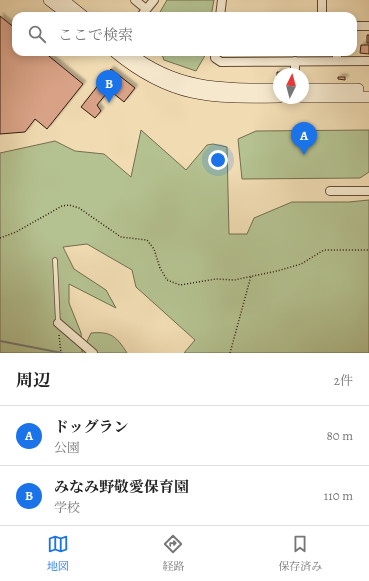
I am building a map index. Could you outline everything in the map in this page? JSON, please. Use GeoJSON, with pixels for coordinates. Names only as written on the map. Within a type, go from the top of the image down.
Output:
{"type":"FeatureCollection","features":[{"type":"Feature","properties":{"kind":"street"},"geometry":{"type":"LineString","coordinates":[[49,0],[65,12]]}},
{"type":"Feature","properties":{"kind":"street"},"geometry":{"type":"LineString","coordinates":[[63,0],[78,12]]}},
{"type":"Feature","properties":{"kind":"street"},"geometry":{"type":"LineString","coordinates":[[135,0],[142,12]]}},
{"type":"Feature","properties":{"kind":"street"},"geometry":{"type":"LineString","coordinates":[[144,12],[154,0]]}},
{"type":"Feature","properties":{"kind":"street"},"geometry":{"type":"LineString","coordinates":[[220,12],[222,0]]}},
{"type":"Feature","properties":{"kind":"street"},"geometry":{"type":"LineString","coordinates":[[322,0],[322,12]]}},
{"type":"Feature","properties":{"kind":"street"},"geometry":{"type":"LineString","coordinates":[[357,26],[369,26]]}},
{"type":"Feature","properties":{"kind":"street"},"geometry":{"type":"LineString","coordinates":[[120,56],[152,78],[182,90],[209,96],[229,98],[273,97]]}},
{"type":"Feature","properties":{"kind":"street"},"geometry":{"type":"LineString","coordinates":[[134,56],[158,72],[191,84],[229,89],[273,89]]}},
{"type":"Feature","properties":{"kind":"street"},"geometry":{"type":"LineString","coordinates":[[215,56],[215,58],[221,62],[369,61]]}},
{"type":"Feature","properties":{"kind":"street"},"geometry":{"type":"LineString","coordinates":[[337,56],[337,61]]}},
{"type":"Feature","properties":{"kind":"street"},"geometry":{"type":"LineString","coordinates":[[295,62],[295,68]]}},
{"type":"Feature","properties":{"kind":"street"},"geometry":{"type":"LineString","coordinates":[[309,89],[369,90]]}},
{"type":"Feature","properties":{"kind":"street"},"geometry":{"type":"LineString","coordinates":[[309,97],[369,97]]}},
{"type":"Feature","properties":{"kind":"street"},"geometry":{"type":"LineString","coordinates":[[330,191],[369,191]]}},
{"type":"Feature","properties":{"kind":"street"},"geometry":{"type":"LineString","coordinates":[[58,323],[93,353]]}},
{"type":"Feature","properties":{"kind":"lane"},"geometry":{"type":"LineString","coordinates":[[56,260],[58,323]]}},
{"type":"Feature","properties":{"kind":"path"},"geometry":{"type":"LineString","coordinates":[[0,238],[16,232],[62,206],[75,206],[121,237],[147,240],[154,249],[160,268],[167,280],[180,285],[251,276],[301,264],[324,250],[369,250]]}},
{"type":"Feature","properties":{"kind":"path"},"geometry":{"type":"LineString","coordinates":[[230,353],[251,276]]}},
{"type":"Feature","properties":{"kind":"path"},"geometry":{"type":"LineString","coordinates":[[58,323],[61,352]]}},
{"type":"Feature","properties":{"kind":"green space"},"geometry":{"type":"Polygon","coordinates":[[[167,0],[214,0],[212,12],[160,12],[167,0]]]}},
{"type":"Feature","properties":{"kind":"green space"},"geometry":{"type":"Polygon","coordinates":[[[162,56],[205,56],[196,71],[164,60],[162,56]]]}},
{"type":"Feature","properties":{"kind":"green space"},"geometry":{"type":"Polygon","coordinates":[[[141,130],[186,170],[207,145],[213,144],[227,147],[229,234],[247,234],[254,218],[292,202],[349,202],[369,200],[369,353],[184,353],[195,340],[136,287],[132,270],[87,244],[63,247],[74,269],[106,290],[116,308],[69,284],[69,303],[81,333],[82,352],[91,333],[104,333],[113,336],[127,353],[0,353],[0,153],[55,141],[75,151],[104,154],[131,177],[141,130]]]}},
{"type":"Feature","properties":{"kind":"green space"},"geometry":{"type":"Polygon","coordinates":[[[369,130],[369,172],[360,178],[242,179],[238,139],[256,131],[369,130]]]}},
{"type":"Feature","properties":{"kind":"building"},"geometry":{"type":"Polygon","coordinates":[[[0,16],[12,26],[12,56],[49,56],[83,84],[47,129],[35,119],[25,132],[0,134],[0,16]]]}},
{"type":"Feature","properties":{"kind":"building"},"geometry":{"type":"Polygon","coordinates":[[[367,35],[369,35],[369,43],[367,43],[367,35]]]}},
{"type":"Feature","properties":{"kind":"building"},"geometry":{"type":"Polygon","coordinates":[[[361,45],[369,45],[369,54],[360,53],[361,45]]]}},
{"type":"Feature","properties":{"kind":"building"},"geometry":{"type":"Polygon","coordinates":[[[111,69],[135,88],[124,102],[113,93],[106,94],[97,105],[101,111],[95,118],[81,107],[111,69]]]}},
{"type":"Feature","properties":{"kind":"building"},"geometry":{"type":"Polygon","coordinates":[[[338,77],[345,77],[345,80],[338,79],[338,77]]]}},
{"type":"Feature","properties":{"kind":"waterway"},"geometry":{"type":"LineString","coordinates":[[0,341],[62,353]]}},
{"type":"Feature","properties":{"kind":"place","name":"みなみ野敬愛保育園"},"geometry":{"type":"Point","coordinates":[109,103]}},
{"type":"Feature","properties":{"kind":"place","name":"ドッグラン"},"geometry":{"type":"Point","coordinates":[304,155]}}]}
